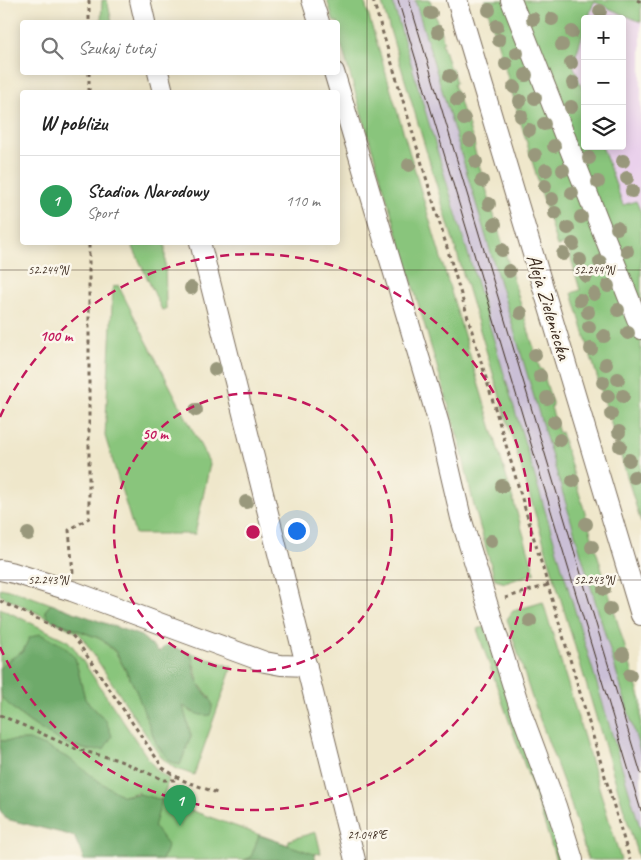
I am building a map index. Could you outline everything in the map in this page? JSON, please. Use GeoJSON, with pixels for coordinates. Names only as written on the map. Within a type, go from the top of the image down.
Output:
{"type":"FeatureCollection","features":[{"type":"Feature","properties":{"kind":"street"},"geometry":{"type":"LineString","coordinates":[[140,0],[145,20]]}},
{"type":"Feature","properties":{"kind":"street"},"geometry":{"type":"LineString","coordinates":[[312,0],[318,20]]}},
{"type":"Feature","properties":{"kind":"street","name":"Aleja Zieleniecka"},"geometry":{"type":"LineString","coordinates":[[457,0],[641,615]]}},
{"type":"Feature","properties":{"kind":"street"},"geometry":{"type":"LineString","coordinates":[[512,0],[641,329]]}},
{"type":"Feature","properties":{"kind":"street"},"geometry":{"type":"LineString","coordinates":[[159,75],[162,90]]}},
{"type":"Feature","properties":{"kind":"street"},"geometry":{"type":"LineString","coordinates":[[335,75],[339,90]]}},
{"type":"Feature","properties":{"kind":"street"},"geometry":{"type":"LineString","coordinates":[[340,92],[439,424],[461,518],[521,712],[556,806],[573,860]]}},
{"type":"Feature","properties":{"kind":"street"},"geometry":{"type":"LineString","coordinates":[[201,245],[355,860]]}},
{"type":"Feature","properties":{"kind":"street"},"geometry":{"type":"LineString","coordinates":[[0,570],[72,591],[265,662],[306,666]]}},
{"type":"Feature","properties":{"kind":"path"},"geometry":{"type":"LineString","coordinates":[[89,0],[89,20]]}},
{"type":"Feature","properties":{"kind":"path"},"geometry":{"type":"LineString","coordinates":[[373,0],[630,860]]}},
{"type":"Feature","properties":{"kind":"path"},"geometry":{"type":"LineString","coordinates":[[637,0],[641,2]]}},
{"type":"Feature","properties":{"kind":"path"},"geometry":{"type":"LineString","coordinates":[[89,75],[89,90]]}},
{"type":"Feature","properties":{"kind":"path"},"geometry":{"type":"LineString","coordinates":[[72,591],[73,570],[69,530],[89,518],[89,245]]}},
{"type":"Feature","properties":{"kind":"path"},"geometry":{"type":"LineString","coordinates":[[508,597],[548,585]]}},
{"type":"Feature","properties":{"kind":"path"},"geometry":{"type":"LineString","coordinates":[[0,601],[72,636],[163,768],[182,780],[217,793]]}},
{"type":"Feature","properties":{"kind":"path"},"geometry":{"type":"LineString","coordinates":[[0,716],[76,750],[118,760],[164,780],[182,780]]}},
{"type":"Feature","properties":{"kind":"shaded area"},"geometry":{"type":"Polygon","coordinates":[[[392,0],[415,0],[641,754],[641,831],[392,0]]]}},
{"type":"Feature","properties":{"kind":"shaded area"},"geometry":{"type":"Polygon","coordinates":[[[594,2],[625,15],[589,15],[594,2]]]}},
{"type":"Feature","properties":{"kind":"shaded area"},"geometry":{"type":"Polygon","coordinates":[[[626,16],[641,22],[641,212],[623,206],[603,150],[626,150],[626,16]]]}},
{"type":"Feature","properties":{"kind":"shaded area"},"geometry":{"type":"Polygon","coordinates":[[[581,40],[581,86],[573,64],[581,40]]]}},
{"type":"Feature","properties":{"kind":"green space"},"geometry":{"type":"Polygon","coordinates":[[[102,0],[107,0],[112,20],[101,20],[102,0]]]}},
{"type":"Feature","properties":{"kind":"green space"},"geometry":{"type":"Polygon","coordinates":[[[327,0],[364,0],[535,573],[505,583],[495,580],[473,502],[460,444],[340,41],[340,20],[333,20],[327,0]]]}},
{"type":"Feature","properties":{"kind":"green space"},"geometry":{"type":"Polygon","coordinates":[[[381,0],[392,0],[641,831],[641,860],[639,860],[381,0]]]}},
{"type":"Feature","properties":{"kind":"green space"},"geometry":{"type":"Polygon","coordinates":[[[415,0],[430,0],[540,369],[542,369],[553,406],[551,407],[559,433],[561,432],[641,701],[641,754],[415,0]]]}},
{"type":"Feature","properties":{"kind":"green space"},"geometry":{"type":"Polygon","coordinates":[[[485,0],[641,0],[641,22],[594,2],[589,15],[581,15],[581,40],[573,64],[581,86],[581,150],[603,150],[623,205],[636,201],[641,212],[641,523],[572,293],[580,290],[567,244],[557,246],[485,0]]]}},
{"type":"Feature","properties":{"kind":"green space"},"geometry":{"type":"Polygon","coordinates":[[[132,245],[165,245],[166,309],[162,310],[132,245]]]}},
{"type":"Feature","properties":{"kind":"green space"},"geometry":{"type":"Polygon","coordinates":[[[118,285],[210,464],[195,534],[135,534],[105,436],[113,287],[118,285]]]}},
{"type":"Feature","properties":{"kind":"green space"},"geometry":{"type":"Polygon","coordinates":[[[0,588],[18,592],[51,604],[45,611],[49,619],[0,595],[0,588]]]}},
{"type":"Feature","properties":{"kind":"green space"},"geometry":{"type":"Polygon","coordinates":[[[543,602],[621,860],[588,860],[569,798],[531,695],[507,619],[513,611],[543,602]]]}},
{"type":"Feature","properties":{"kind":"green space"},"geometry":{"type":"Polygon","coordinates":[[[51,604],[141,636],[159,652],[166,645],[191,653],[197,680],[201,689],[211,701],[212,709],[210,715],[202,715],[183,706],[191,736],[180,765],[169,761],[156,743],[135,688],[116,652],[101,639],[49,619],[45,611],[51,604]]]}},
{"type":"Feature","properties":{"kind":"green space"},"geometry":{"type":"Polygon","coordinates":[[[0,608],[68,641],[74,648],[151,763],[169,779],[162,800],[288,845],[289,840],[316,832],[321,853],[314,854],[316,860],[116,860],[139,792],[123,796],[29,740],[0,741],[1,697],[21,716],[42,730],[90,751],[106,721],[85,699],[75,658],[30,638],[23,651],[0,668],[0,608]]]}},
{"type":"Feature","properties":{"kind":"green space"},"geometry":{"type":"Polygon","coordinates":[[[50,619],[101,639],[116,653],[135,688],[169,761],[180,765],[191,736],[182,705],[193,713],[211,699],[199,684],[191,653],[232,667],[194,775],[174,768],[160,756],[80,634],[50,619]]]}},
{"type":"Feature","properties":{"kind":"green space"},"geometry":{"type":"Polygon","coordinates":[[[485,627],[546,802],[564,860],[556,860],[477,629],[485,627]]]}},
{"type":"Feature","properties":{"kind":"green space"},"geometry":{"type":"Polygon","coordinates":[[[40,634],[64,646],[75,658],[85,699],[106,721],[112,736],[104,749],[91,750],[77,747],[53,737],[19,714],[1,697],[0,668],[23,651],[29,638],[40,634]]]}},
{"type":"Feature","properties":{"kind":"green space"},"geometry":{"type":"Polygon","coordinates":[[[29,740],[70,759],[100,782],[123,796],[139,794],[162,800],[154,827],[168,845],[162,860],[83,860],[74,836],[6,819],[0,810],[0,741],[29,740]]]}},
{"type":"Feature","properties":{"kind":"green space"},"geometry":{"type":"Polygon","coordinates":[[[259,835],[314,854],[316,860],[244,860],[251,857],[259,835]]]}},
{"type":"Feature","properties":{"kind":"tram line"},"geometry":{"type":"LineString","coordinates":[[398,0],[641,811]]}},
{"type":"Feature","properties":{"kind":"tram line"},"geometry":{"type":"LineString","coordinates":[[409,0],[641,774]]}},
{"type":"Feature","properties":{"kind":"place","name":"Stadion Narodowy"},"geometry":{"type":"Point","coordinates":[180,826]}}]}
